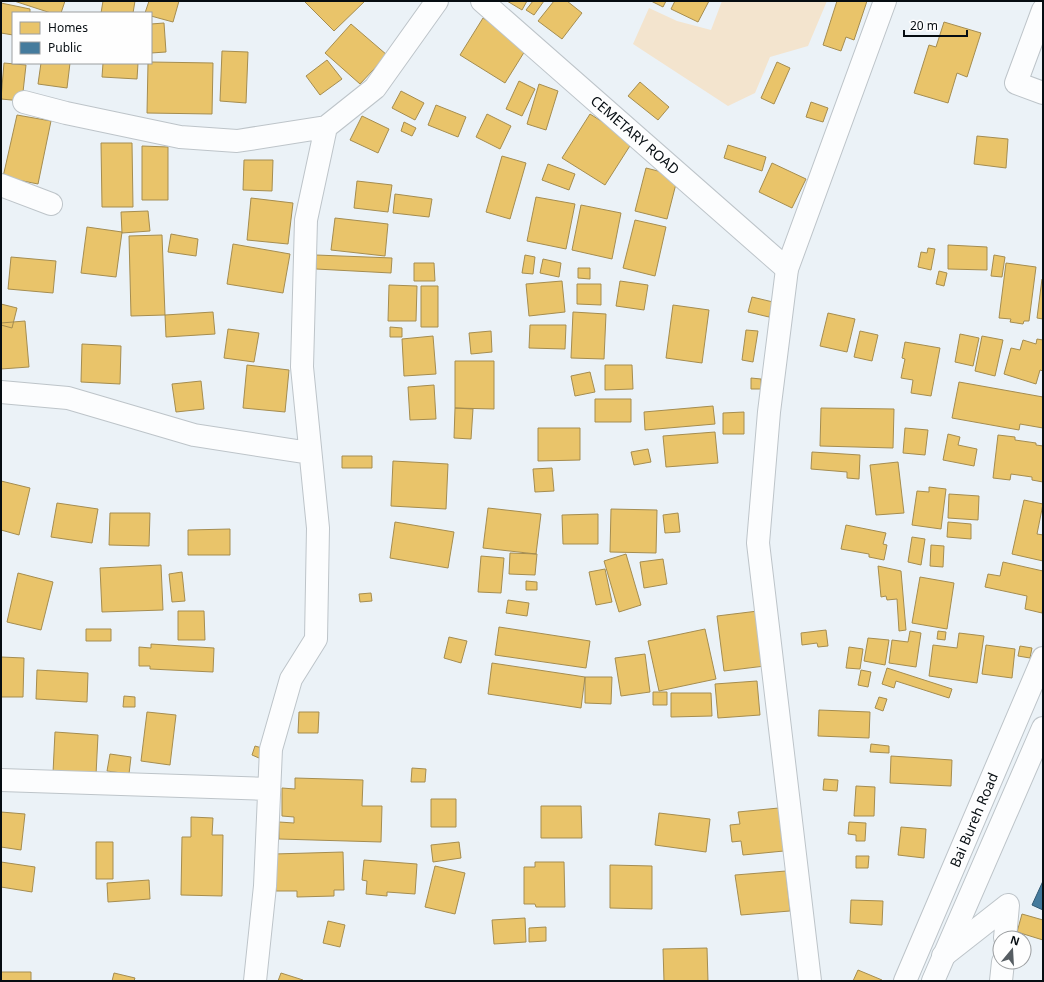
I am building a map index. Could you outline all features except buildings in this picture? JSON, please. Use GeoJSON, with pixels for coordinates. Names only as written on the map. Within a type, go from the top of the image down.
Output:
{"type":"FeatureCollection","features":[{"type":"Feature","properties":{"kind":"main road"},"geometry":{"type":"LineString","coordinates":[[24,102],[66,113],[180,137],[237,141],[326,127],[375,88],[437,1]]}},
{"type":"Feature","properties":{"kind":"main road","name":"CEMETARY ROAD"},"geometry":{"type":"LineString","coordinates":[[482,1],[787,269]]}},
{"type":"Feature","properties":{"kind":"main road"},"geometry":{"type":"LineString","coordinates":[[810,981],[758,542],[769,412],[787,269],[885,1]]}},
{"type":"Feature","properties":{"kind":"main road"},"geometry":{"type":"LineString","coordinates":[[1043,10],[1016,83],[1043,93]]}},
{"type":"Feature","properties":{"kind":"main road"},"geometry":{"type":"LineString","coordinates":[[255,981],[265,886],[271,749],[291,679],[316,639],[318,528],[302,367],[306,220],[326,127]]}},
{"type":"Feature","properties":{"kind":"main road"},"geometry":{"type":"LineString","coordinates":[[1,185],[51,204]]}},
{"type":"Feature","properties":{"kind":"main road"},"geometry":{"type":"LineString","coordinates":[[1,392],[68,398],[194,435],[310,453]]}},
{"type":"Feature","properties":{"kind":"main road","name":"Bai Bureh Road"},"geometry":{"type":"LineString","coordinates":[[905,981],[1043,658]]}},
{"type":"Feature","properties":{"kind":"main road","name":"Bai Bureh Road"},"geometry":{"type":"LineString","coordinates":[[933,981],[1043,728]]}},
{"type":"Feature","properties":{"kind":"main road"},"geometry":{"type":"LineString","coordinates":[[1,780],[269,789]]}},
{"type":"Feature","properties":{"kind":"main road"},"geometry":{"type":"LineString","coordinates":[[943,956],[1008,905],[1006,930]]}},
{"type":"Feature","properties":{"kind":"main road"},"geometry":{"type":"LineString","coordinates":[[1001,981],[1002,970]]}},
{"type":"Feature","properties":{"kind":"shaded area"},"geometry":{"type":"Polygon","coordinates":[[[722,1],[827,1],[808,46],[770,57],[755,93],[728,106],[633,44],[649,8],[677,21],[711,30],[722,1]]]}}]}
